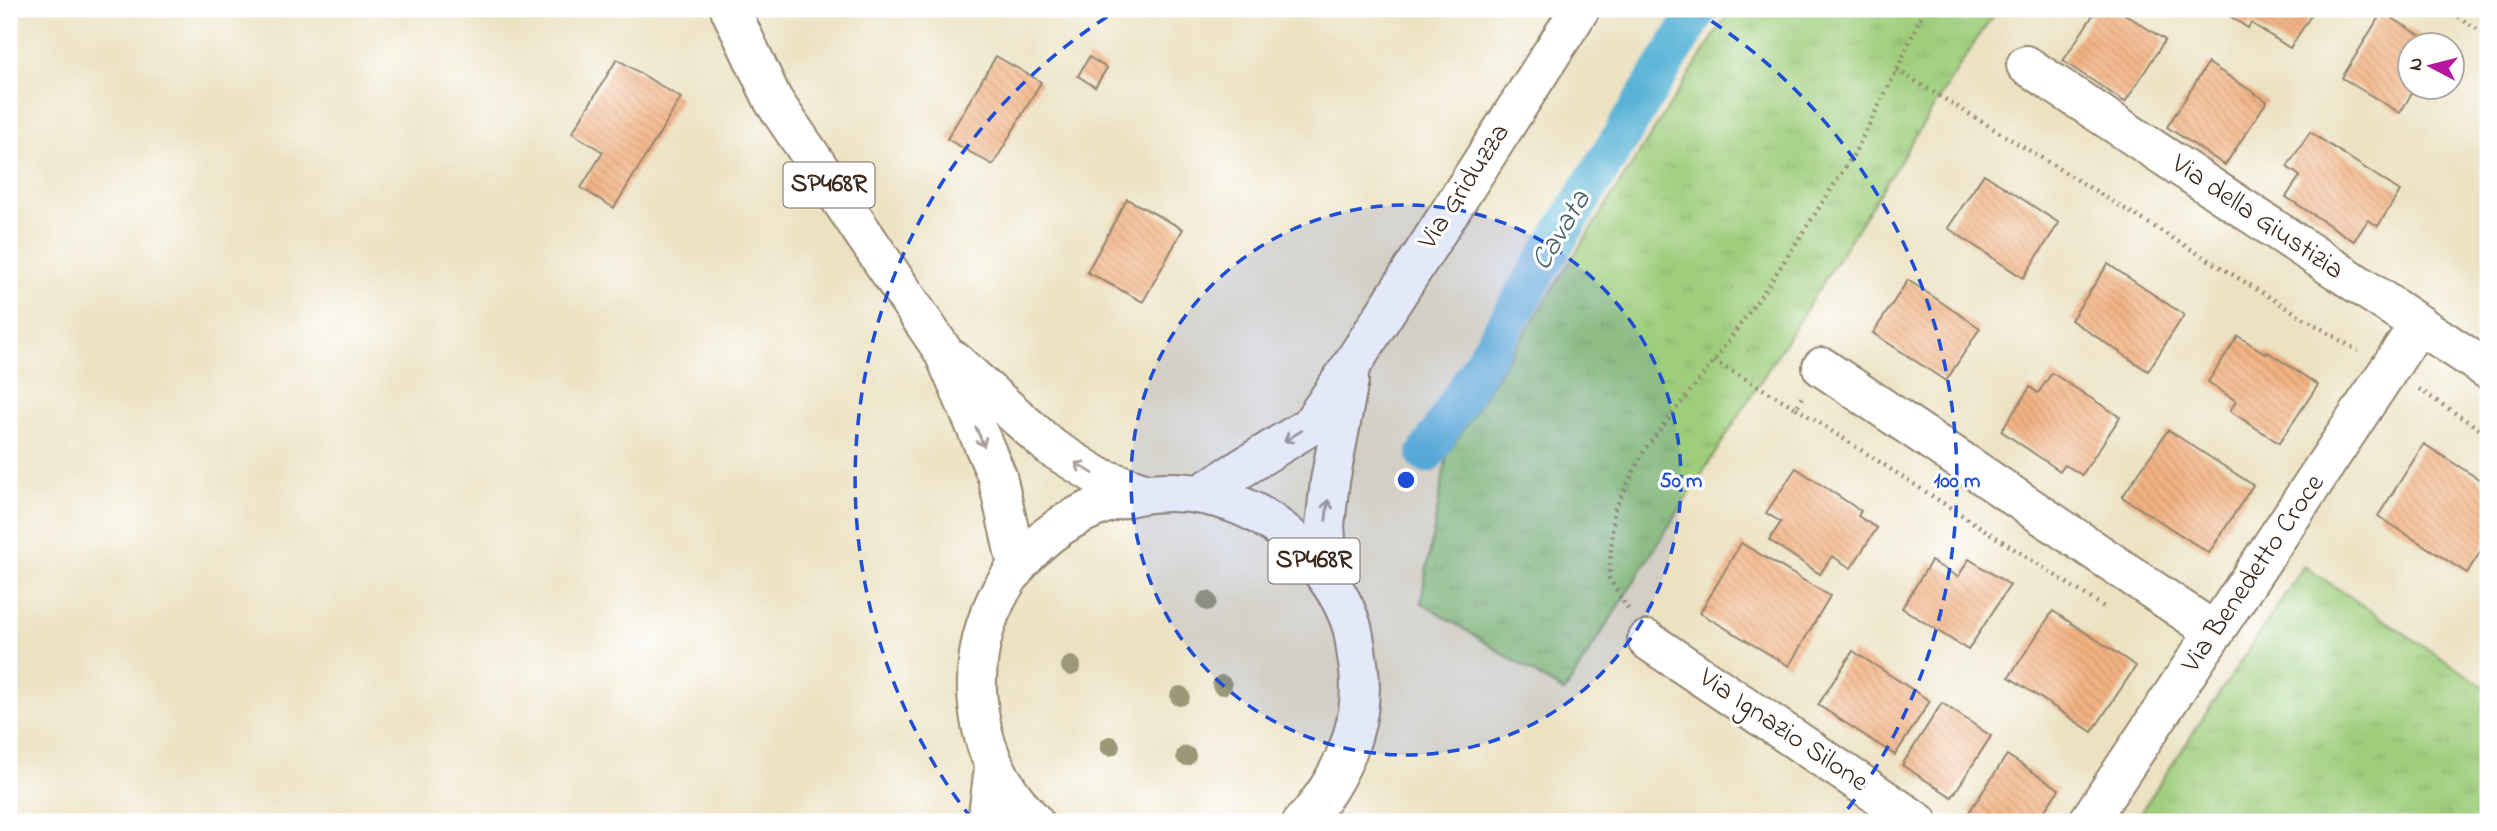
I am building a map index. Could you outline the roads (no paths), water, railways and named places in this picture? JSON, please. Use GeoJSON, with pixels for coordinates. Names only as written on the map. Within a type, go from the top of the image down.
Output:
{"type":"FeatureCollection","features":[{"type":"Feature","properties":{"kind":"main road","name":"SP468R"},"geometry":{"type":"LineString","coordinates":[[730,9],[773,100],[943,351],[997,476],[1017,565]]}},
{"type":"Feature","properties":{"kind":"main road","name":"Via Griduzza"},"geometry":{"type":"LineString","coordinates":[[1200,494],[1310,426],[1580,9]]}},
{"type":"Feature","properties":{"kind":"main road","name":"Via della Giustizia"},"geometry":{"type":"LineString","coordinates":[[2026,65],[2488,370]]}},
{"type":"Feature","properties":{"kind":"main road","name":"Via Benedetto Croce"},"geometry":{"type":"LineString","coordinates":[[2088,822],[2418,324]]}},
{"type":"Feature","properties":{"kind":"main road","name":"SP468R"},"geometry":{"type":"LineString","coordinates":[[943,351],[1052,448],[1099,477],[1147,493]]}},
{"type":"Feature","properties":{"kind":"main road","name":"Via Griduzza"},"geometry":{"type":"LineString","coordinates":[[1329,578],[1325,526],[1330,481],[1351,366]]}},
{"type":"Feature","properties":{"kind":"main road"},"geometry":{"type":"LineString","coordinates":[[1822,367],[2215,632]]}},
{"type":"Feature","properties":{"kind":"main road","name":"SP468R"},"geometry":{"type":"LineString","coordinates":[[1034,822],[1015,802],[994,768],[978,717],[976,664],[990,612],[1017,565],[1053,530],[1098,505],[1147,493],[1200,494],[1250,510],[1294,539],[1329,578],[1352,626],[1360,677],[1355,730],[1336,779],[1302,822]]}},
{"type":"Feature","properties":{"kind":"main road","name":"Via Ignazio Silone"},"geometry":{"type":"LineString","coordinates":[[1647,640],[1918,822]]}},
{"type":"Feature","properties":{"kind":"main road"},"geometry":{"type":"LineString","coordinates":[[987,822],[994,768]]}},
{"type":"Feature","properties":{"kind":"waterway","name":"Cavata"},"geometry":{"type":"LineString","coordinates":[[1426,454],[1699,9]]}}]}
